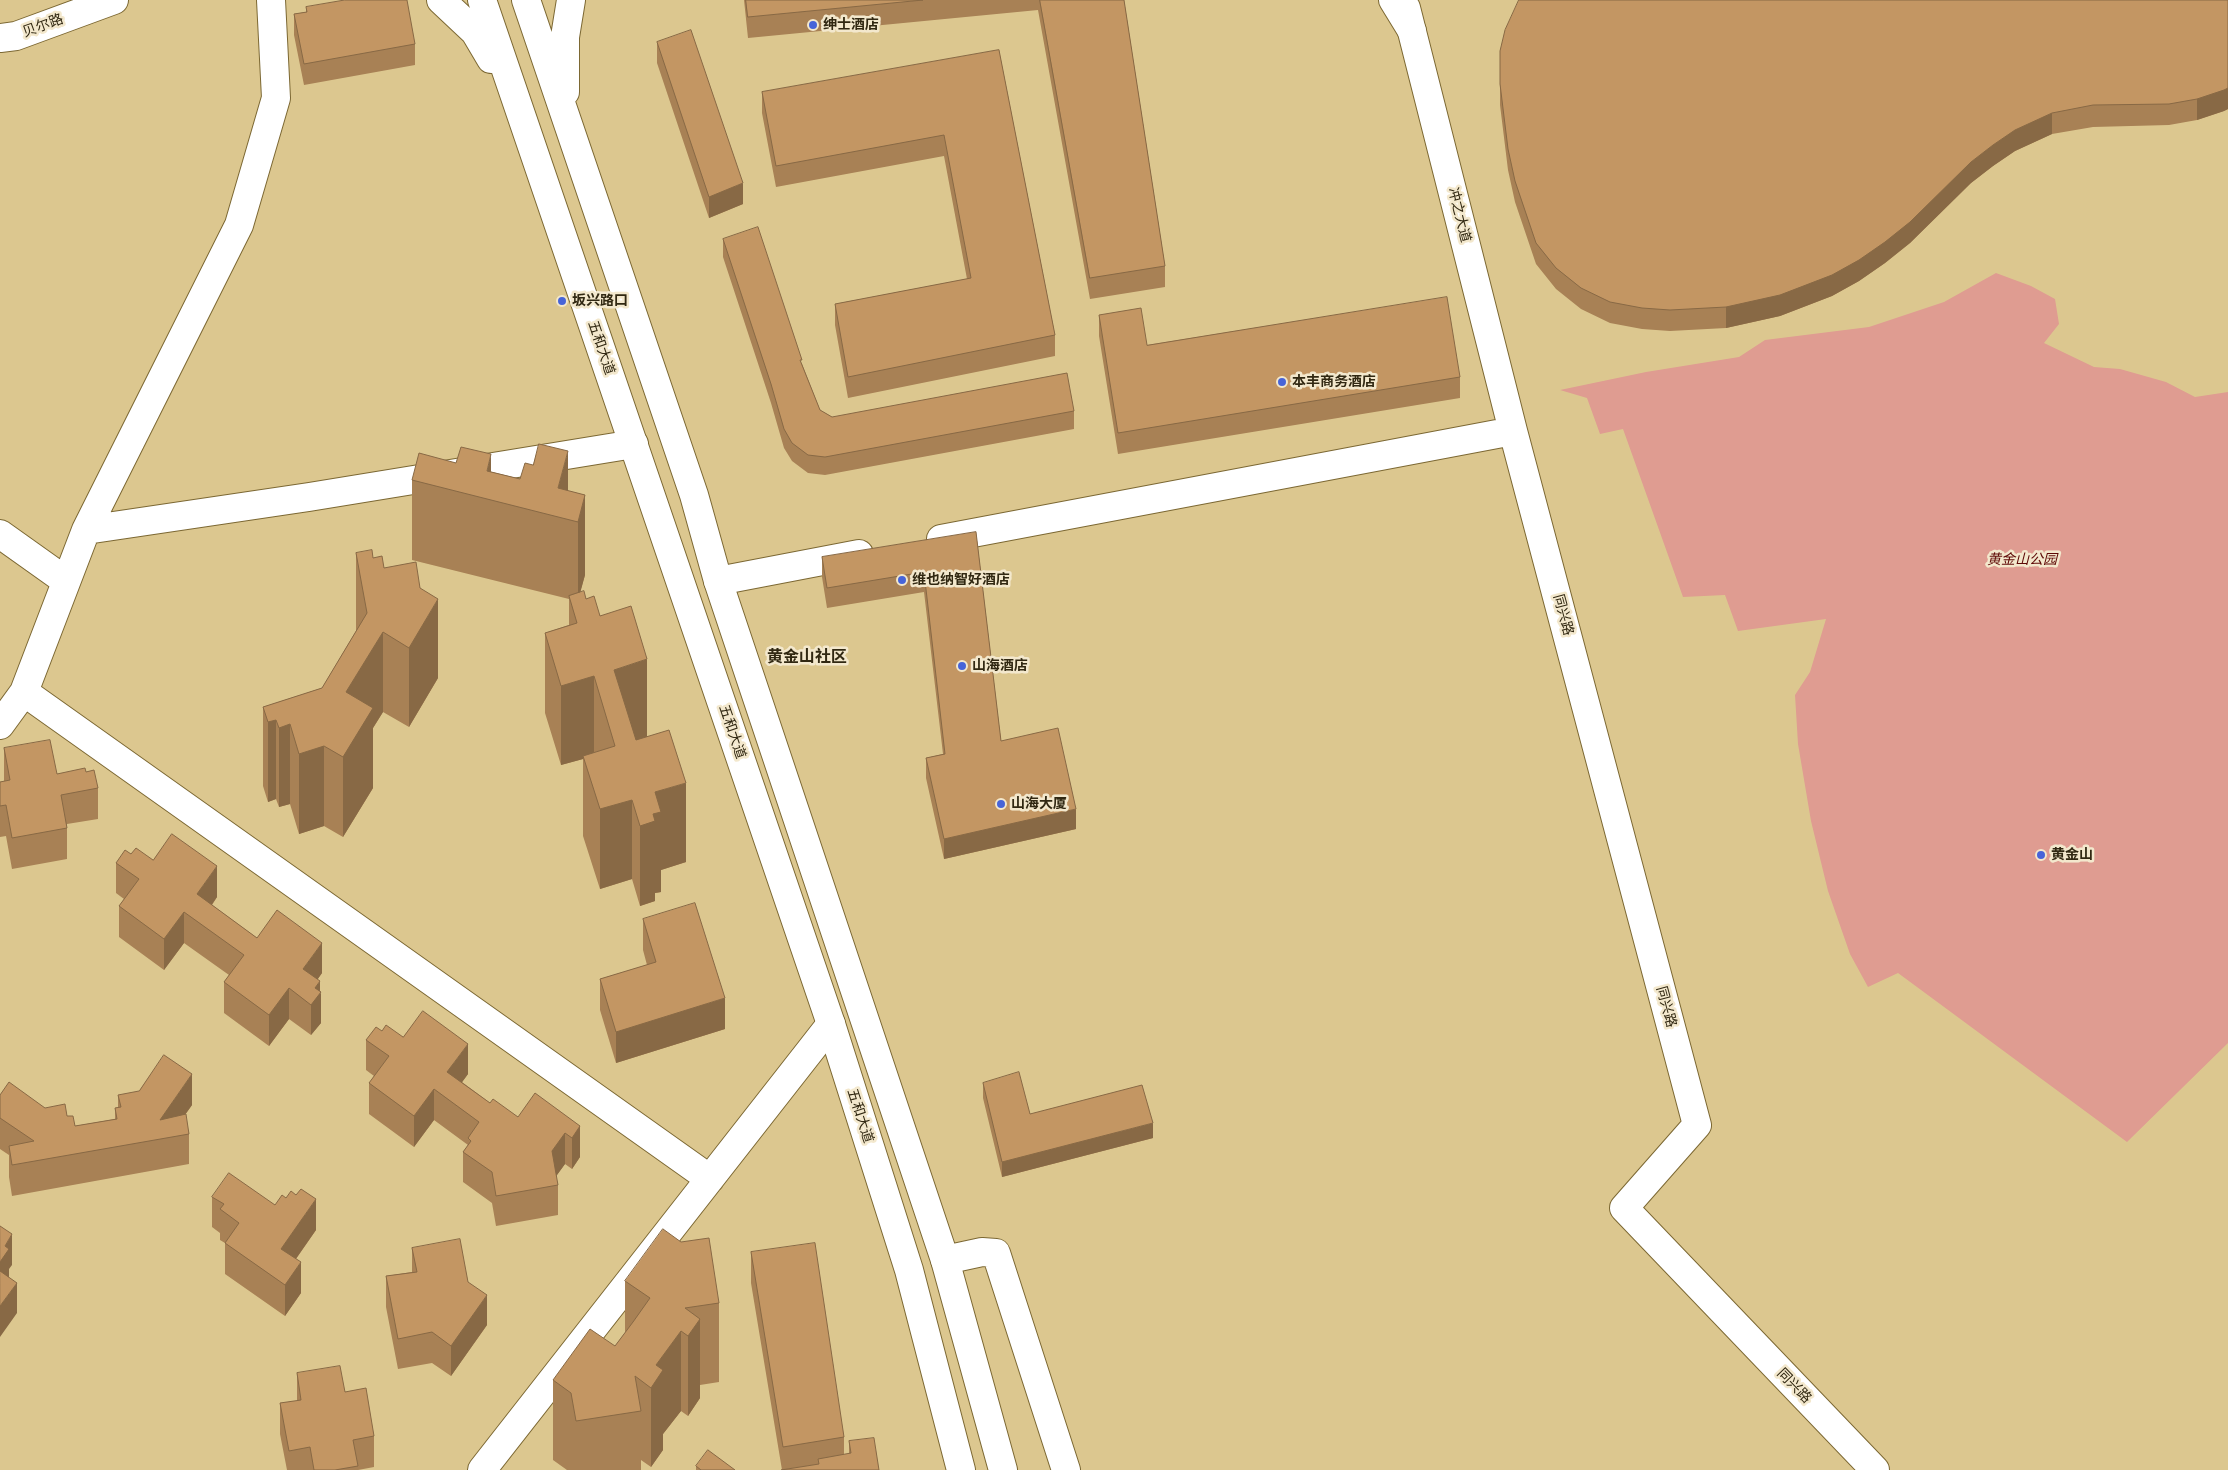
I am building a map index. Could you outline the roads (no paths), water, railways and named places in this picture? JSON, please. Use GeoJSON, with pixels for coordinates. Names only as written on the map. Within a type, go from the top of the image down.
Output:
{"type":"FeatureCollection","features":[{"type":"Feature","properties":{"kind":"street","name":"贝尔路"},"geometry":{"type":"LineString","coordinates":[[0,38],[16,36],[114,0]]}},
{"type":"Feature","properties":{"kind":"street"},"geometry":{"type":"LineString","coordinates":[[0,725],[24,692],[86,530],[239,225],[276,98],[271,0]]}},
{"type":"Feature","properties":{"kind":"street"},"geometry":{"type":"LineString","coordinates":[[441,0],[475,32],[518,104]]}},
{"type":"Feature","properties":{"kind":"street","name":"五和大道"},"geometry":{"type":"LineString","coordinates":[[482,0],[830,1024],[909,1270],[961,1470]]}},
{"type":"Feature","properties":{"kind":"street"},"geometry":{"type":"LineString","coordinates":[[526,0],[694,495],[718,581],[945,1260],[1003,1470]]}},
{"type":"Feature","properties":{"kind":"street"},"geometry":{"type":"LineString","coordinates":[[565,113],[565,37],[571,0]]}},
{"type":"Feature","properties":{"kind":"street"},"geometry":{"type":"LineString","coordinates":[[1394,0],[1412,32]]}},
{"type":"Feature","properties":{"kind":"street","name":"冲之大道"},"geometry":{"type":"LineString","coordinates":[[1404,0],[1513,431]]}},
{"type":"Feature","properties":{"kind":"street"},"geometry":{"type":"LineString","coordinates":[[1410,0],[1412,32]]}},
{"type":"Feature","properties":{"kind":"street"},"geometry":{"type":"LineString","coordinates":[[914,544],[1513,431]]}},
{"type":"Feature","properties":{"kind":"street","name":"同兴路"},"geometry":{"type":"LineString","coordinates":[[1513,431],[1697,1125],[1624,1208],[1875,1470]]}},
{"type":"Feature","properties":{"kind":"street"},"geometry":{"type":"LineString","coordinates":[[86,530],[328,494],[634,444]]}},
{"type":"Feature","properties":{"kind":"street"},"geometry":{"type":"LineString","coordinates":[[0,534],[66,581]]}},
{"type":"Feature","properties":{"kind":"street"},"geometry":{"type":"LineString","coordinates":[[718,581],[885,549]]}},
{"type":"Feature","properties":{"kind":"street"},"geometry":{"type":"LineString","coordinates":[[24,692],[710,1179]]}},
{"type":"Feature","properties":{"kind":"street"},"geometry":{"type":"LineString","coordinates":[[482,1470],[830,1024]]}},
{"type":"Feature","properties":{"kind":"street"},"geometry":{"type":"LineString","coordinates":[[945,1260],[982,1252],[996,1253],[1066,1470]]}},
{"type":"Feature","properties":{"kind":"place","name":"绅士酒店"},"geometry":{"type":"Point","coordinates":[813,25]}},
{"type":"Feature","properties":{"kind":"place","name":"坂兴路口"},"geometry":{"type":"Point","coordinates":[562,301]}},
{"type":"Feature","properties":{"kind":"place","name":"本丰商务酒店"},"geometry":{"type":"Point","coordinates":[1282,382]}},
{"type":"Feature","properties":{"kind":"place","name":"维也纳智好酒店"},"geometry":{"type":"Point","coordinates":[902,580]}},
{"type":"Feature","properties":{"kind":"place","name":"山海酒店"},"geometry":{"type":"Point","coordinates":[962,666]}},
{"type":"Feature","properties":{"kind":"place","name":"山海大厦"},"geometry":{"type":"Point","coordinates":[1001,804]}},
{"type":"Feature","properties":{"kind":"place","name":"黄金山"},"geometry":{"type":"Point","coordinates":[2041,855]}},
{"type":"Feature","properties":{"kind":"district","name":"黄金山社区"},"geometry":{"type":"Point","coordinates":[807,657]}},
{"type":"Feature","properties":{"kind":"park label","name":"黄金山公园"},"geometry":{"type":"Point","coordinates":[2022,560]}}]}
